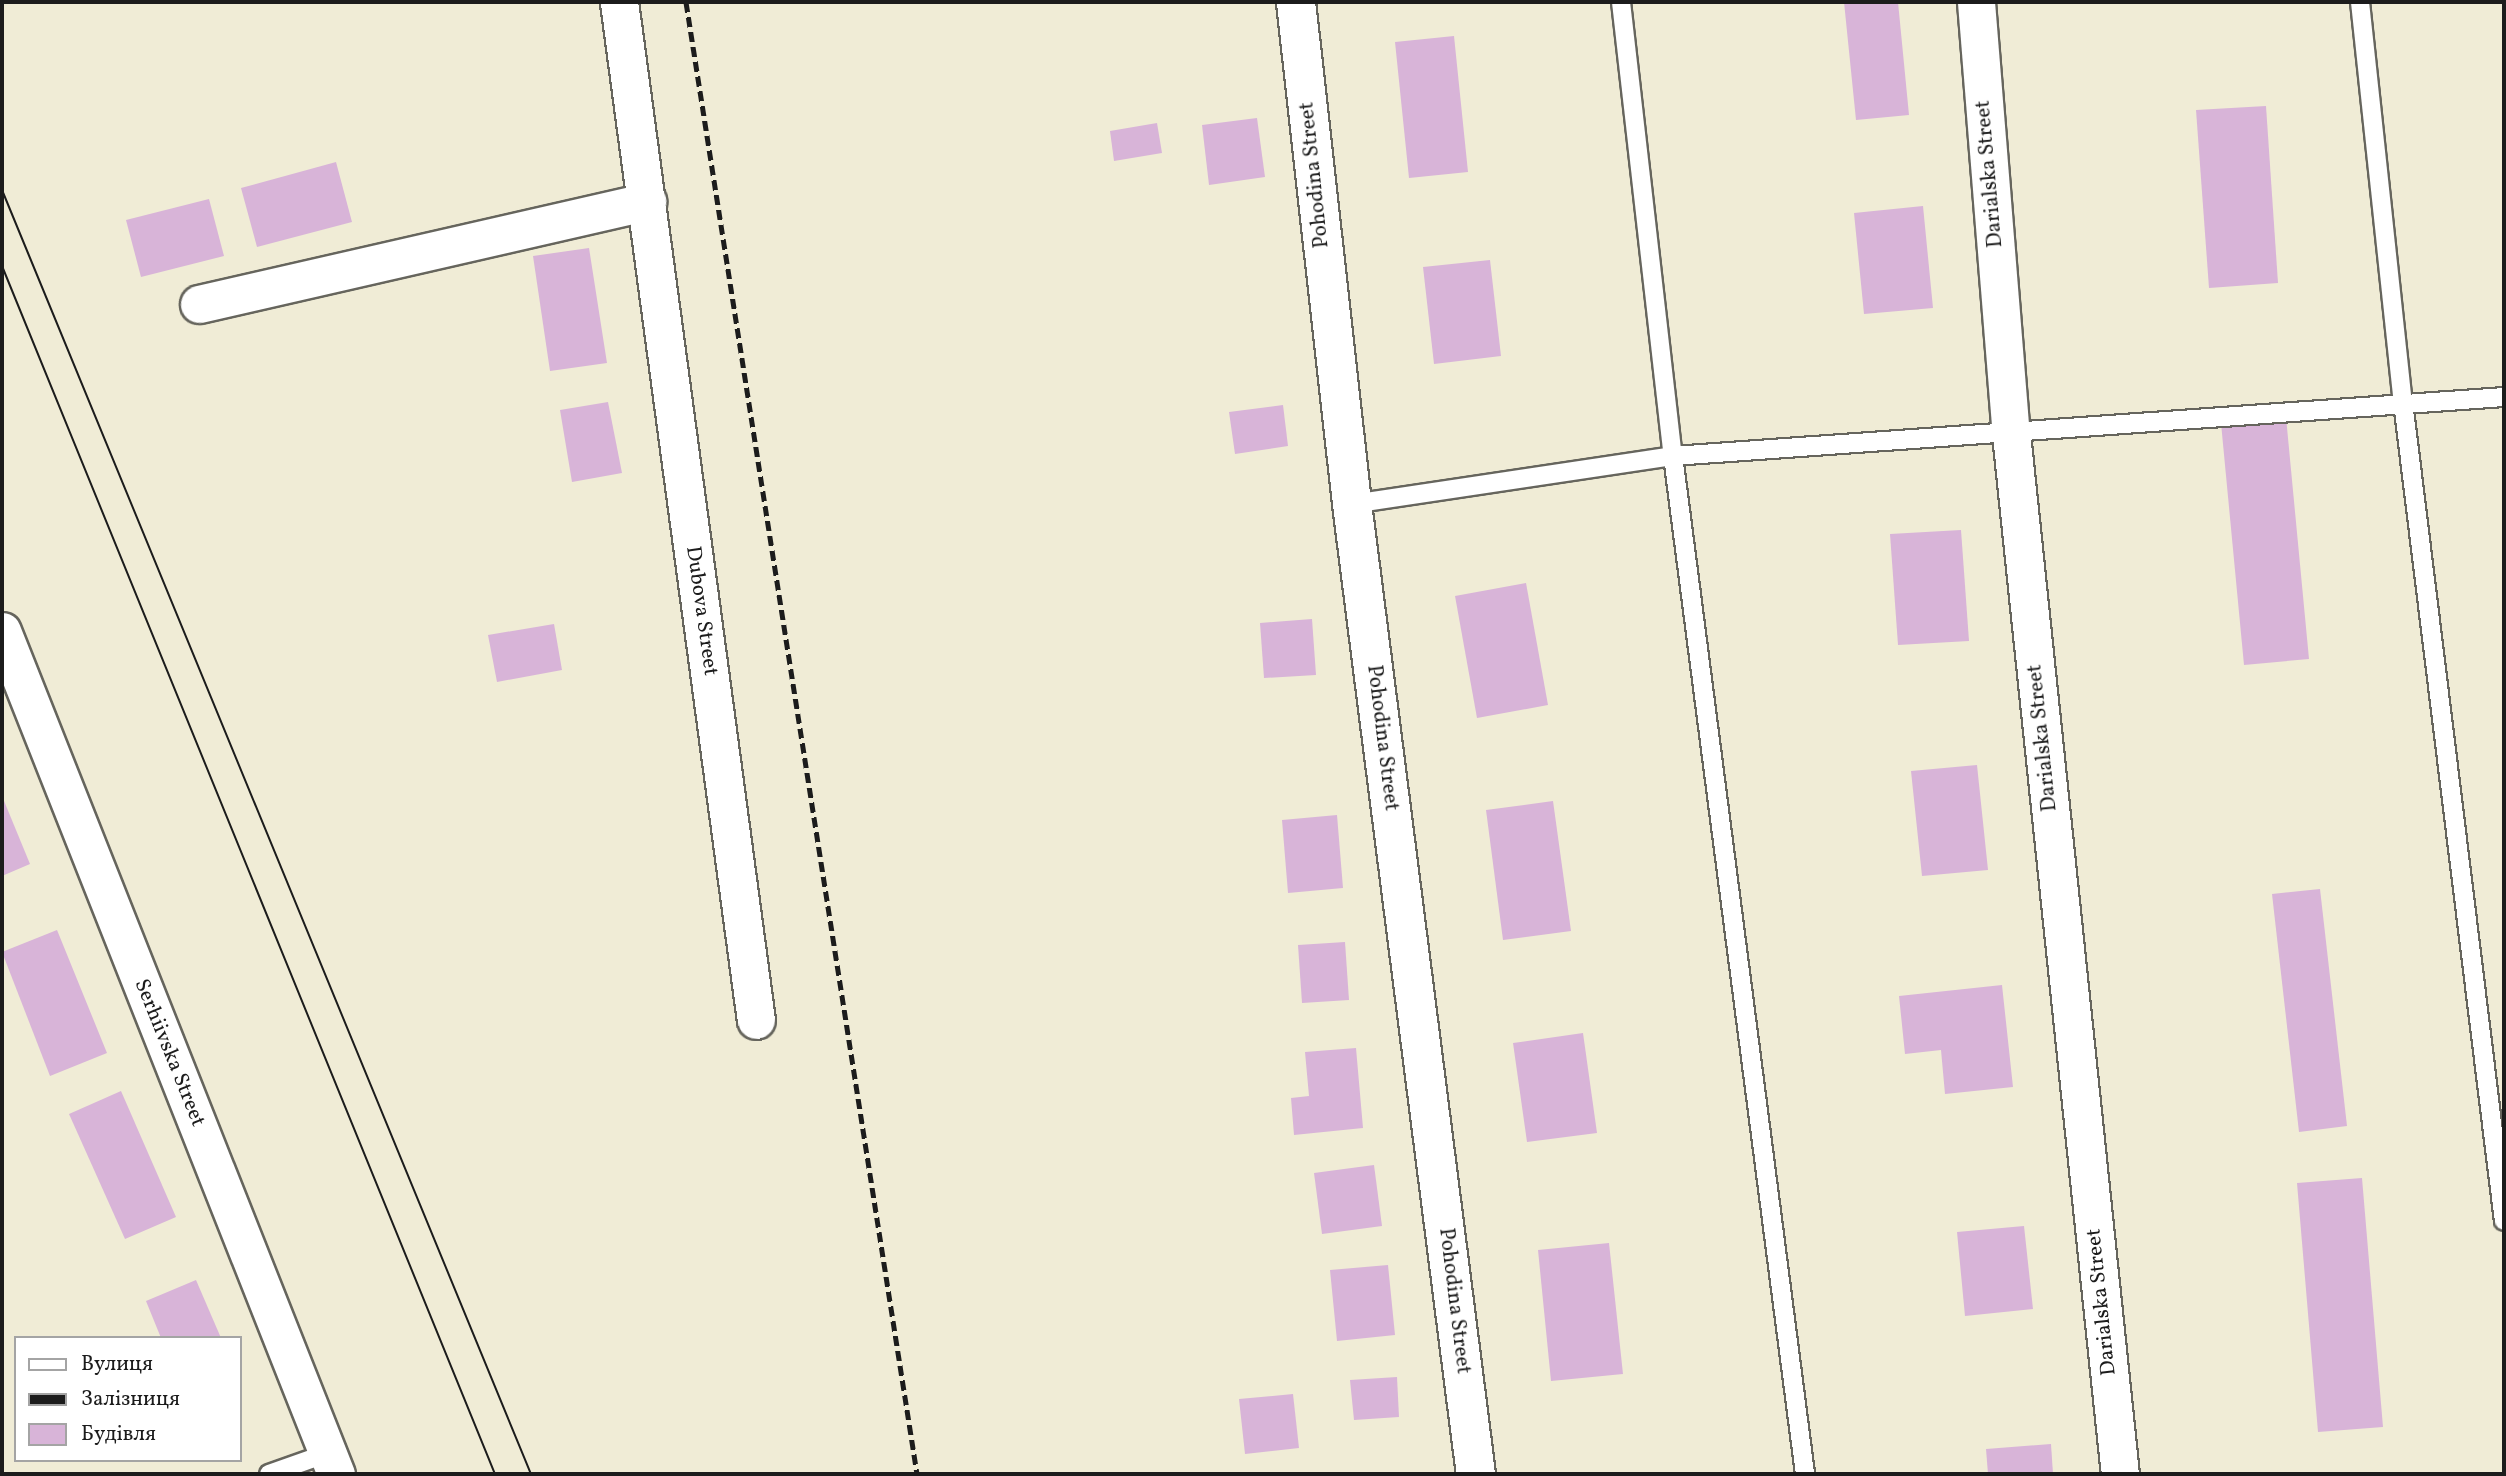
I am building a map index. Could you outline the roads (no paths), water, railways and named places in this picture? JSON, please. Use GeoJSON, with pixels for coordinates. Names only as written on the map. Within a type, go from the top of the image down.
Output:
{"type":"FeatureCollection","features":[{"type":"Feature","properties":{"kind":"street","name":"Dubova Street"},"geometry":{"type":"LineString","coordinates":[[619,2],[756,1020]]}},
{"type":"Feature","properties":{"kind":"street","name":"Pohodina Street"},"geometry":{"type":"LineString","coordinates":[[1296,2],[1352,504],[1476,1474]]}},
{"type":"Feature","properties":{"kind":"street","name":"Darialska Street"},"geometry":{"type":"LineString","coordinates":[[1976,2],[2011,434],[2120,1474]]}},
{"type":"Feature","properties":{"kind":"street"},"geometry":{"type":"LineString","coordinates":[[199,304],[647,201]]}},
{"type":"Feature","properties":{"kind":"street","name":"Serhiivska Street"},"geometry":{"type":"LineString","coordinates":[[2,631],[332,1464]]}},
{"type":"Feature","properties":{"kind":"lane"},"geometry":{"type":"LineString","coordinates":[[1621,2],[1673,456],[1805,1474]]}},
{"type":"Feature","properties":{"kind":"lane"},"geometry":{"type":"LineString","coordinates":[[2360,2],[2403,402],[2504,1222]]}},
{"type":"Feature","properties":{"kind":"lane"},"geometry":{"type":"LineString","coordinates":[[1352,504],[1673,456],[2011,434],[2403,402],[2504,397]]}},
{"type":"Feature","properties":{"kind":"lane"},"geometry":{"type":"LineString","coordinates":[[269,1474],[332,1464]]}},
{"type":"Feature","properties":{"kind":"tram line"},"geometry":{"type":"LineString","coordinates":[[2,190],[531,1474]]}},
{"type":"Feature","properties":{"kind":"tram line"},"geometry":{"type":"LineString","coordinates":[[2,266],[495,1474]]}},
{"type":"Feature","properties":{"kind":"railway"},"geometry":{"type":"LineString","coordinates":[[686,2],[917,1474]]}}]}
